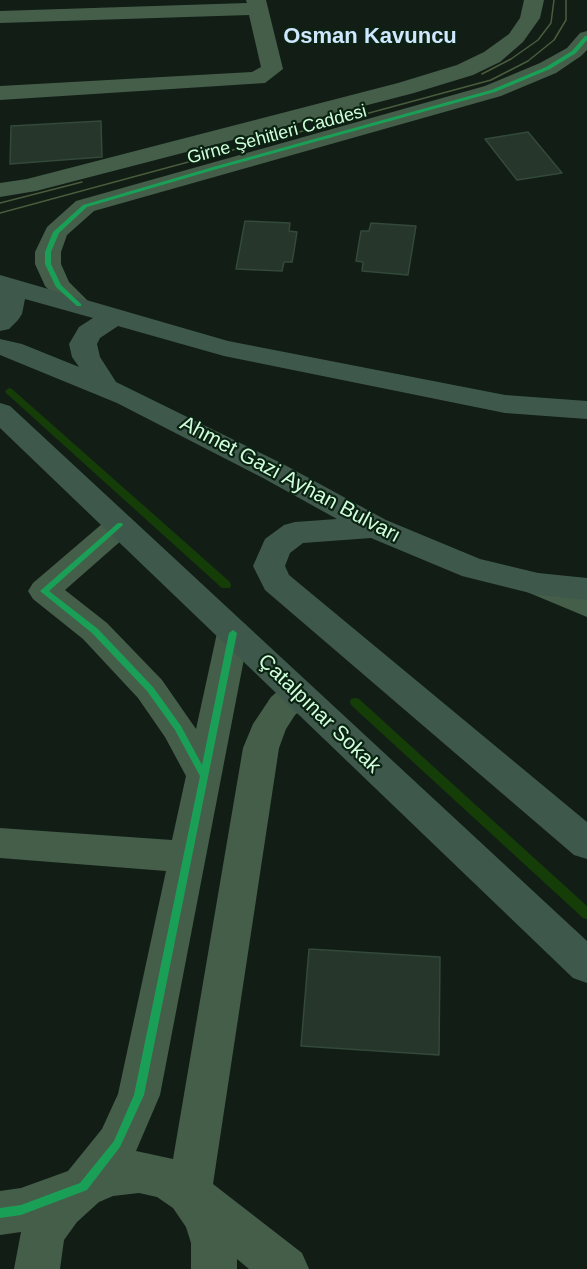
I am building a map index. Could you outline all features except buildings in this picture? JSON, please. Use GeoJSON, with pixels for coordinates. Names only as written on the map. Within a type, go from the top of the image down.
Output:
{"type":"FeatureCollection","features":[{"type":"Feature","properties":{"kind":"main road"},"geometry":{"type":"LineString","coordinates":[[0,283],[224,348],[493,402],[587,410]]}},
{"type":"Feature","properties":{"kind":"main road"},"geometry":{"type":"LineString","coordinates":[[0,283],[7,288],[13,300],[9,314],[0,323]]}},
{"type":"Feature","properties":{"kind":"main road"},"geometry":{"type":"LineString","coordinates":[[105,387],[86,357],[82,344],[89,333],[114,316]]}},
{"type":"Feature","properties":{"kind":"main road","name":"Ahmet Gazi Ayhan Bulvarı"},"geometry":{"type":"LineString","coordinates":[[0,347],[105,387],[184,424],[375,527],[473,568],[538,584],[587,589]]}},
{"type":"Feature","properties":{"kind":"main road","name":"Çatalpınar Sokak"},"geometry":{"type":"LineString","coordinates":[[0,411],[587,966]]}},
{"type":"Feature","properties":{"kind":"main road"},"geometry":{"type":"LineString","coordinates":[[375,527],[295,533],[276,547],[269,566],[276,582],[587,844]]}},
{"type":"Feature","properties":{"kind":"street","name":"Girne Şehitleri Caddesi"},"geometry":{"type":"LineString","coordinates":[[0,190],[51,180],[406,88],[465,70],[492,57],[516,38],[530,18],[534,0]]}},
{"type":"Feature","properties":{"kind":"street"},"geometry":{"type":"LineString","coordinates":[[0,17],[257,4],[272,69],[257,78],[0,93]]}},
{"type":"Feature","properties":{"kind":"street","name":"Girne Şehitleri Caddesi"},"geometry":{"type":"LineString","coordinates":[[79,305],[58,286],[48,264],[48,252],[56,232],[85,206],[493,92],[548,68],[574,51],[587,38]]}},
{"type":"Feature","properties":{"kind":"street"},"geometry":{"type":"LineString","coordinates":[[120,525],[44,591],[95,631],[150,689],[178,728],[204,776]]}},
{"type":"Feature","properties":{"kind":"street"},"geometry":{"type":"LineString","coordinates":[[538,584],[587,604]]}},
{"type":"Feature","properties":{"kind":"street"},"geometry":{"type":"LineString","coordinates":[[37,1269],[44,1231],[61,1206],[83,1187],[117,1144],[139,1095],[233,633]]}},
{"type":"Feature","properties":{"kind":"street"},"geometry":{"type":"LineString","coordinates":[[213,1269],[214,1243],[206,1215],[189,1194],[261,748],[270,724],[283,706],[297,694]]}},
{"type":"Feature","properties":{"kind":"street"},"geometry":{"type":"LineString","coordinates":[[0,843],[188,857]]}},
{"type":"Feature","properties":{"kind":"street"},"geometry":{"type":"LineString","coordinates":[[0,1213],[21,1210],[111,1175],[139,1172],[166,1178],[286,1269]]}},
{"type":"Feature","properties":{"kind":"waterway"},"geometry":{"type":"LineString","coordinates":[[9,391],[226,585]]}},
{"type":"Feature","properties":{"kind":"waterway"},"geometry":{"type":"LineString","coordinates":[[355,702],[587,914]]}},
{"type":"Feature","properties":{"kind":"tram line"},"geometry":{"type":"LineString","coordinates":[[482,74],[511,59],[538,40],[551,23],[554,0]]}},
{"type":"Feature","properties":{"kind":"tram line"},"geometry":{"type":"LineString","coordinates":[[0,213],[491,80],[528,61],[554,40],[566,20],[566,0]]}},
{"type":"Feature","properties":{"kind":"tram line"},"geometry":{"type":"LineString","coordinates":[[0,203],[82,182]]}},
{"type":"Feature","properties":{"kind":"cycle path"},"geometry":{"type":"LineString","coordinates":[[79,305],[58,286],[48,264],[48,252],[56,232],[85,206],[493,91],[548,68],[574,52],[587,37]]}},
{"type":"Feature","properties":{"kind":"cycle path"},"geometry":{"type":"LineString","coordinates":[[120,525],[44,591],[95,631],[150,689],[178,728],[204,776]]}},
{"type":"Feature","properties":{"kind":"cycle path"},"geometry":{"type":"LineString","coordinates":[[0,1213],[21,1210],[83,1187],[117,1144],[139,1095],[233,633]]}},
{"type":"Feature","properties":{"kind":"district","name":"Osman Kavuncu"},"geometry":{"type":"Point","coordinates":[370,37]}}]}
